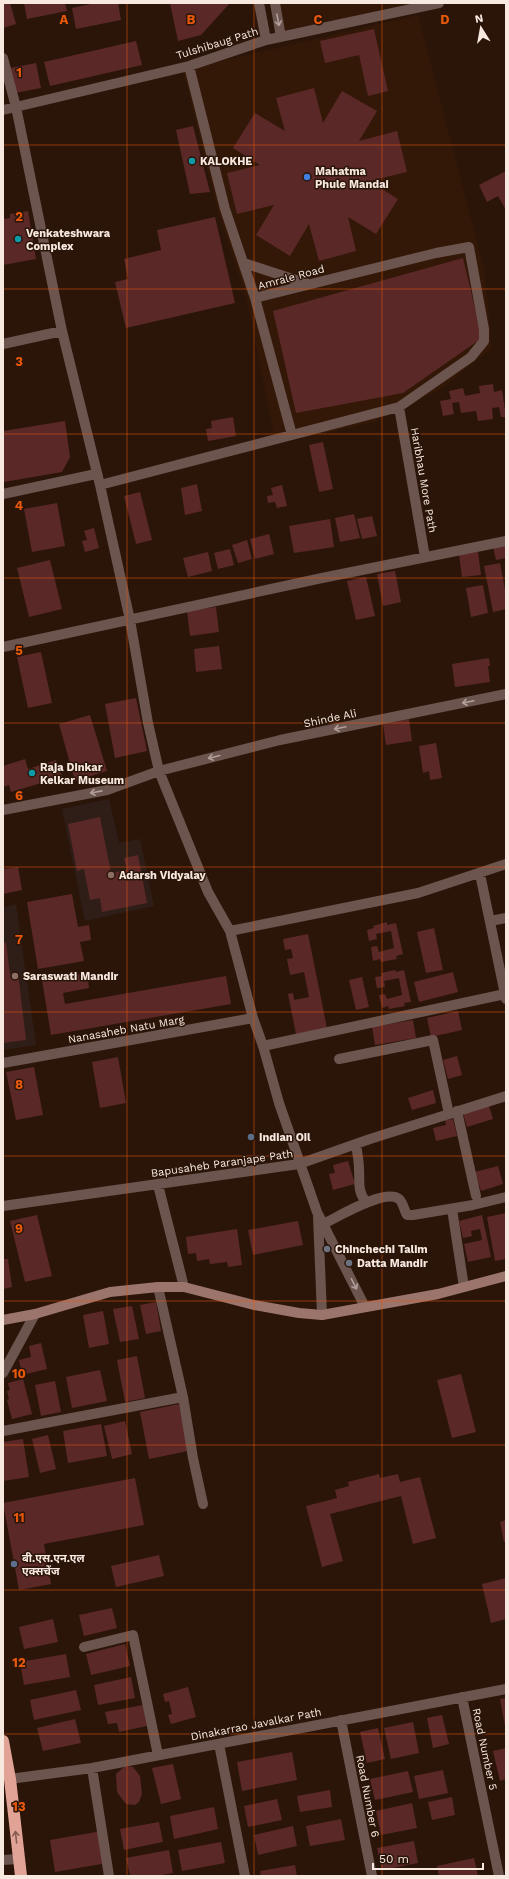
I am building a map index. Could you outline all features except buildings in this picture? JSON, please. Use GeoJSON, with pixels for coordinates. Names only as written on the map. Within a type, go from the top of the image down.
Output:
{"type":"FeatureCollection","features":[{"type":"Feature","properties":{"kind":"highway"},"geometry":{"type":"LineString","coordinates":[[3,1740],[5,1765],[10,1779],[21,1876]]}},
{"type":"Feature","properties":{"kind":"street"},"geometry":{"type":"LineString","coordinates":[[259,3],[266,40]]}},
{"type":"Feature","properties":{"kind":"street"},"geometry":{"type":"LineString","coordinates":[[275,3],[281,37]]}},
{"type":"Feature","properties":{"kind":"street","name":"Tulshibaug Path"},"geometry":{"type":"LineString","coordinates":[[3,110],[189,66],[266,40],[439,3]]}},
{"type":"Feature","properties":{"kind":"street"},"geometry":{"type":"LineString","coordinates":[[3,58],[16,107],[62,331],[96,474],[100,484],[130,620],[148,723],[159,771],[208,892],[230,932],[253,1018],[263,1046],[279,1103],[317,1212],[365,1307]]}},
{"type":"Feature","properties":{"kind":"street"},"geometry":{"type":"LineString","coordinates":[[189,66],[225,209],[256,298]]}},
{"type":"Feature","properties":{"kind":"street","name":"Amrale Road"},"geometry":{"type":"LineString","coordinates":[[292,435],[256,298],[436,253],[469,247],[484,329],[484,341],[472,357],[399,407]]}},
{"type":"Feature","properties":{"kind":"street"},"geometry":{"type":"LineString","coordinates":[[244,263],[309,284]]}},
{"type":"Feature","properties":{"kind":"street"},"geometry":{"type":"LineString","coordinates":[[3,344],[62,331]]}},
{"type":"Feature","properties":{"kind":"street"},"geometry":{"type":"LineString","coordinates":[[100,484],[399,407]]}},
{"type":"Feature","properties":{"kind":"street","name":"Haribhau More Path"},"geometry":{"type":"LineString","coordinates":[[399,407],[426,557]]}},
{"type":"Feature","properties":{"kind":"street"},"geometry":{"type":"LineString","coordinates":[[3,494],[96,474]]}},
{"type":"Feature","properties":{"kind":"street"},"geometry":{"type":"LineString","coordinates":[[3,647],[506,541]]}},
{"type":"Feature","properties":{"kind":"street","name":"Shinde Ali"},"geometry":{"type":"LineString","coordinates":[[3,810],[107,790],[159,771],[280,740],[506,694]]}},
{"type":"Feature","properties":{"kind":"street"},"geometry":{"type":"LineString","coordinates":[[230,932],[418,893],[480,874],[506,864]]}},
{"type":"Feature","properties":{"kind":"street"},"geometry":{"type":"LineString","coordinates":[[263,1046],[506,997],[480,874]]}},
{"type":"Feature","properties":{"kind":"street"},"geometry":{"type":"LineString","coordinates":[[490,921],[506,918]]}},
{"type":"Feature","properties":{"kind":"street","name":"Nanasaheb Natu Marg"},"geometry":{"type":"LineString","coordinates":[[3,1063],[253,1018]]}},
{"type":"Feature","properties":{"kind":"street"},"geometry":{"type":"LineString","coordinates":[[339,1059],[433,1040],[476,1196]]}},
{"type":"Feature","properties":{"kind":"street","name":"Bapusaheb Paranjape Path"},"geometry":{"type":"LineString","coordinates":[[3,1206],[299,1164],[453,1112],[506,1096]]}},
{"type":"Feature","properties":{"kind":"street"},"geometry":{"type":"LineString","coordinates":[[356,1144],[360,1170],[358,1186],[360,1193],[366,1202]]}},
{"type":"Feature","properties":{"kind":"street"},"geometry":{"type":"LineString","coordinates":[[158,1185],[184,1287]]}},
{"type":"Feature","properties":{"kind":"street"},"geometry":{"type":"LineString","coordinates":[[324,1224],[366,1202],[381,1198],[395,1197],[400,1199],[407,1215],[421,1215],[506,1197]]}},
{"type":"Feature","properties":{"kind":"street"},"geometry":{"type":"LineString","coordinates":[[452,1209],[464,1288]]}},
{"type":"Feature","properties":{"kind":"street"},"geometry":{"type":"LineString","coordinates":[[317,1212],[322,1315]]}},
{"type":"Feature","properties":{"kind":"street"},"geometry":{"type":"LineString","coordinates":[[3,1320],[36,1314],[110,1292],[158,1287],[184,1287],[254,1305],[299,1313],[322,1315],[438,1294],[506,1276]]}},
{"type":"Feature","properties":{"kind":"street"},"geometry":{"type":"LineString","coordinates":[[158,1287],[183,1397],[193,1458],[203,1504]]}},
{"type":"Feature","properties":{"kind":"street"},"geometry":{"type":"LineString","coordinates":[[3,1373],[36,1314]]}},
{"type":"Feature","properties":{"kind":"street"},"geometry":{"type":"LineString","coordinates":[[3,1431],[183,1397]]}},
{"type":"Feature","properties":{"kind":"street"},"geometry":{"type":"LineString","coordinates":[[84,1647],[133,1635],[158,1756]]}},
{"type":"Feature","properties":{"kind":"street","name":"Dinakarrao Javalkar Path"},"geometry":{"type":"LineString","coordinates":[[10,1779],[92,1768],[506,1689]]}},
{"type":"Feature","properties":{"kind":"street","name":"Road Number 5"},"geometry":{"type":"LineString","coordinates":[[462,1697],[499,1876]]}},
{"type":"Feature","properties":{"kind":"street","name":"Road Number 6"},"geometry":{"type":"LineString","coordinates":[[341,1720],[372,1876]]}},
{"type":"Feature","properties":{"kind":"street"},"geometry":{"type":"LineString","coordinates":[[219,1744],[245,1876]]}},
{"type":"Feature","properties":{"kind":"street"},"geometry":{"type":"LineString","coordinates":[[92,1768],[109,1876]]}},
{"type":"Feature","properties":{"kind":"street"},"geometry":{"type":"LineString","coordinates":[[3,1860],[18,1859]]}},
{"type":"Feature","properties":{"kind":"shaded area"},"geometry":{"type":"Polygon","coordinates":[[[279,3],[423,3],[285,30],[279,3]]]}},
{"type":"Feature","properties":{"kind":"shaded area"},"geometry":{"type":"Polygon","coordinates":[[[418,15],[484,269],[492,348],[439,390],[374,422],[276,444],[247,300],[217,208],[183,70],[418,15]]]}},
{"type":"Feature","properties":{"kind":"shaded area","name":"Adarsh Vidyalay"},"geometry":{"type":"Polygon","coordinates":[[[109,799],[119,843],[140,839],[154,906],[85,921],[62,809],[109,799]]]}},
{"type":"Feature","properties":{"kind":"shaded area","name":"Saraswati Mandir"},"geometry":{"type":"Polygon","coordinates":[[[16,904],[36,1045],[3,1050],[3,908],[16,904]]]}},
{"type":"Feature","properties":{"kind":"place","name":"KALOKHE"},"geometry":{"type":"Point","coordinates":[192,161]}},
{"type":"Feature","properties":{"kind":"place","name":"Mahatma Phule Mandai"},"geometry":{"type":"Point","coordinates":[307,177]}},
{"type":"Feature","properties":{"kind":"place","name":"Venkateshwara Complex"},"geometry":{"type":"Point","coordinates":[18,239]}},
{"type":"Feature","properties":{"kind":"place","name":"Raja Dinkar Kelkar Museum"},"geometry":{"type":"Point","coordinates":[32,773]}},
{"type":"Feature","properties":{"kind":"place","name":"Adarsh Vidyalay"},"geometry":{"type":"Point","coordinates":[111,875]}},
{"type":"Feature","properties":{"kind":"place","name":"Saraswati Mandir"},"geometry":{"type":"Point","coordinates":[15,976]}},
{"type":"Feature","properties":{"kind":"place","name":"Indian Oil"},"geometry":{"type":"Point","coordinates":[251,1137]}},
{"type":"Feature","properties":{"kind":"place","name":"Chinchechi Talim"},"geometry":{"type":"Point","coordinates":[327,1249]}},
{"type":"Feature","properties":{"kind":"place","name":"Datta Mandir"},"geometry":{"type":"Point","coordinates":[349,1263]}},
{"type":"Feature","properties":{"kind":"place","name":"बी.एस.एन.एल एक्सचेंज"},"geometry":{"type":"Point","coordinates":[14,1564]}}]}
